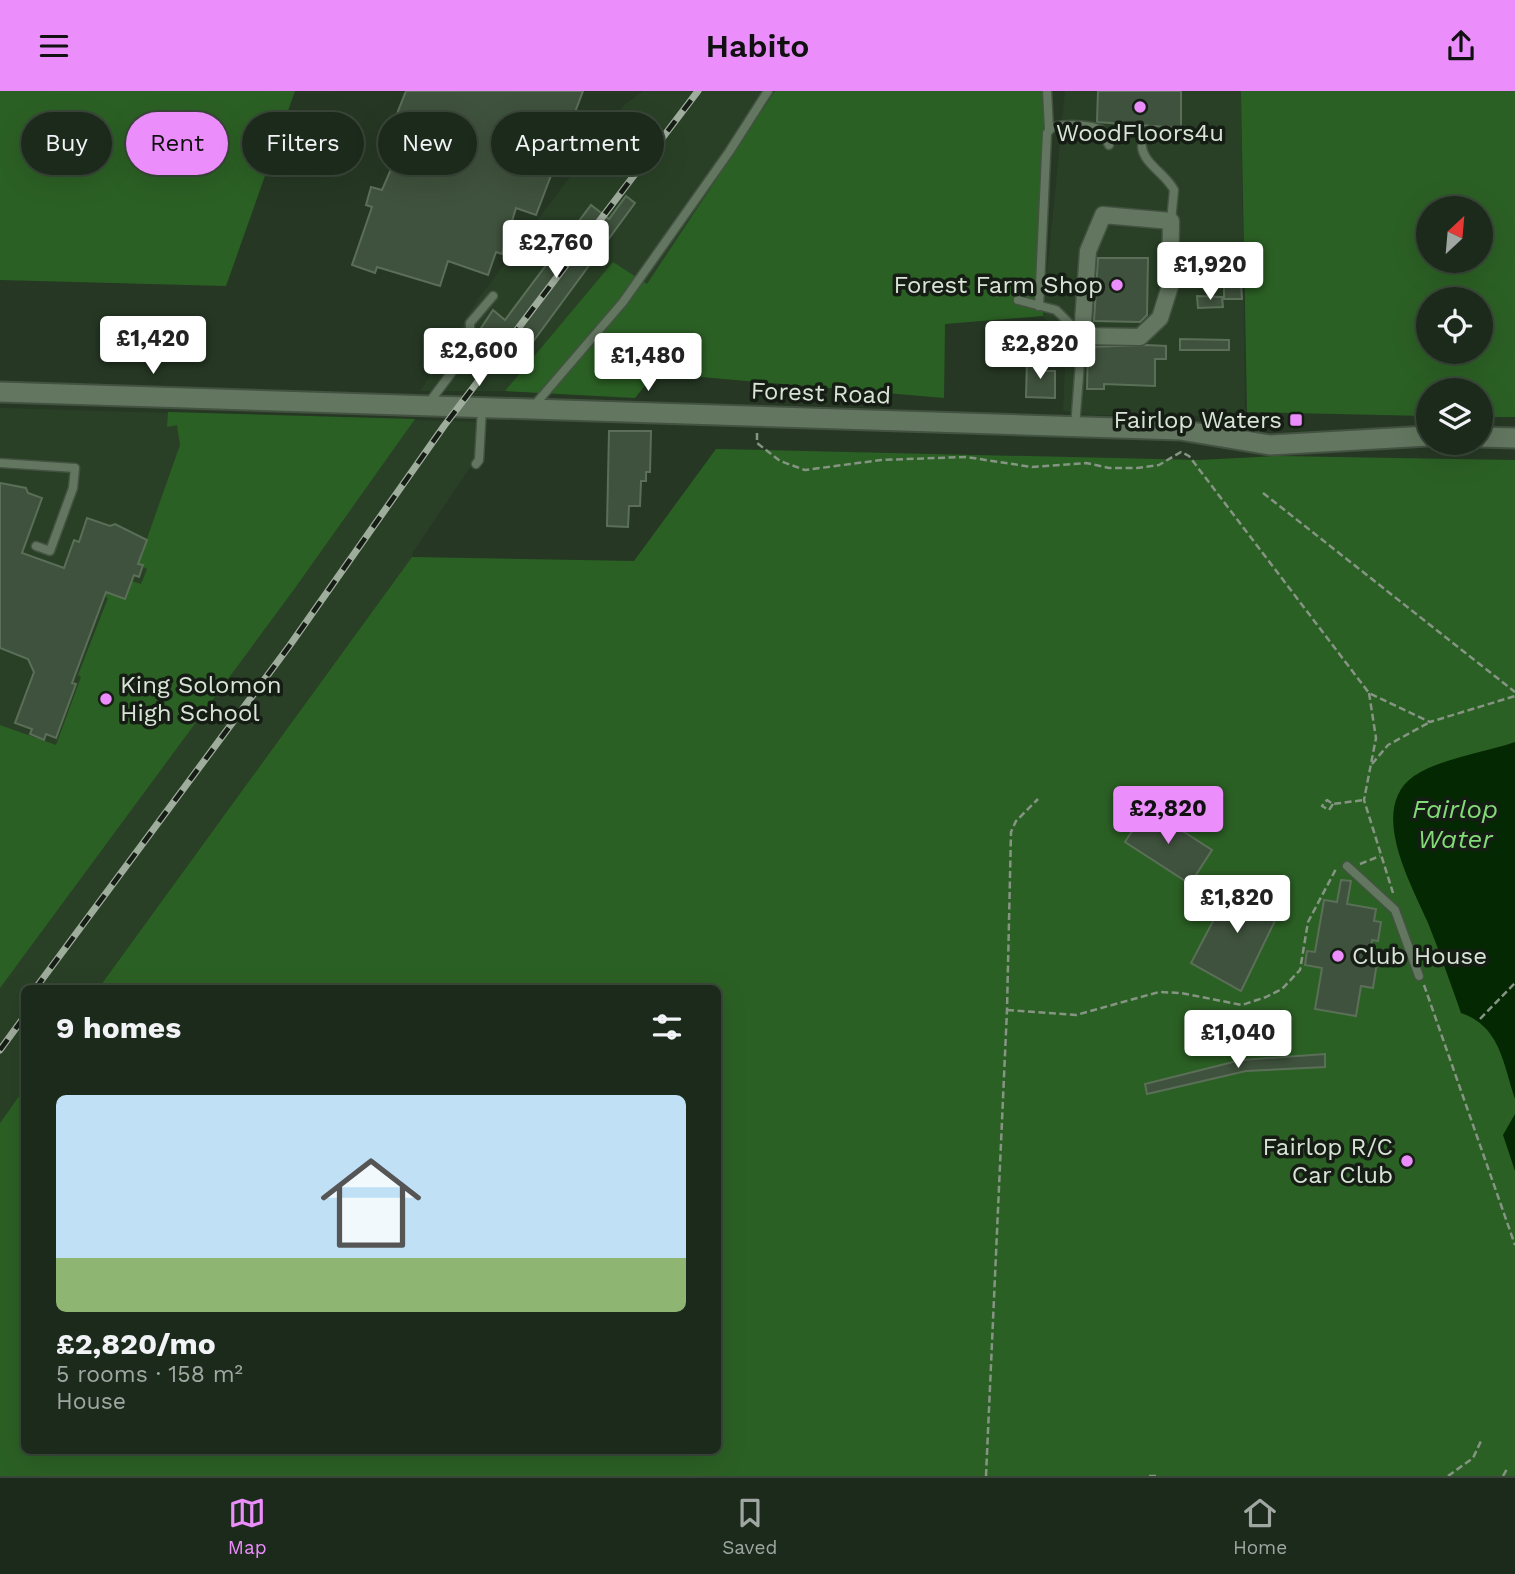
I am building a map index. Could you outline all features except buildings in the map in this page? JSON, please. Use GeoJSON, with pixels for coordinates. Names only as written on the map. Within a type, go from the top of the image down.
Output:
{"type":"FeatureCollection","features":[{"type":"Feature","properties":{"kind":"street"},"geometry":{"type":"LineString","coordinates":[[1103,215],[1171,221],[1170,286],[1160,318],[1140,337],[1082,336],[1088,251],[1103,215]]}},
{"type":"Feature","properties":{"kind":"street","name":"Forest Road"},"geometry":{"type":"LineString","coordinates":[[0,392],[1180,430],[1270,445],[1416,437]]}},
{"type":"Feature","properties":{"kind":"street"},"geometry":{"type":"LineString","coordinates":[[1493,437],[1515,437]]}},
{"type":"Feature","properties":{"kind":"lane"},"geometry":{"type":"LineString","coordinates":[[531,410],[623,302],[729,152],[768,91]]}},
{"type":"Feature","properties":{"kind":"lane"},"geometry":{"type":"LineString","coordinates":[[1039,306],[1049,130],[1047,91]]}},
{"type":"Feature","properties":{"kind":"lane"},"geometry":{"type":"LineString","coordinates":[[1049,130],[1060,125],[1089,126],[1100,129],[1109,145]]}},
{"type":"Feature","properties":{"kind":"lane"},"geometry":{"type":"LineString","coordinates":[[1142,147],[1146,159],[1163,173],[1174,190],[1171,221]]}},
{"type":"Feature","properties":{"kind":"lane"},"geometry":{"type":"LineString","coordinates":[[426,407],[470,348],[470,323],[493,296]]}},
{"type":"Feature","properties":{"kind":"lane"},"geometry":{"type":"LineString","coordinates":[[1018,300],[1056,310],[1082,336],[1075,427]]}},
{"type":"Feature","properties":{"kind":"lane"},"geometry":{"type":"LineString","coordinates":[[476,464],[479,460],[482,408]]}},
{"type":"Feature","properties":{"kind":"lane"},"geometry":{"type":"LineString","coordinates":[[0,463],[75,468],[73,488],[50,551],[36,545]]}},
{"type":"Feature","properties":{"kind":"lane"},"geometry":{"type":"LineString","coordinates":[[1347,866],[1395,910],[1419,976]]}},
{"type":"Feature","properties":{"kind":"path"},"geometry":{"type":"LineString","coordinates":[[765,429],[757,429],[757,443],[780,461],[805,470],[881,460],[953,457],[1032,467],[1086,463],[1109,468],[1137,468],[1159,465],[1181,452],[1189,456],[1369,693],[1430,722]]}},
{"type":"Feature","properties":{"kind":"path"},"geometry":{"type":"LineString","coordinates":[[1263,492],[1515,694]]}},
{"type":"Feature","properties":{"kind":"path"},"geometry":{"type":"LineString","coordinates":[[1370,766],[1388,745],[1430,722],[1515,694]]}},
{"type":"Feature","properties":{"kind":"path"},"geometry":{"type":"LineString","coordinates":[[986,1476],[1007,1010],[1011,832],[1016,821],[1038,799]]}},
{"type":"Feature","properties":{"kind":"path"},"geometry":{"type":"LineString","coordinates":[[1333,804],[1364,800]]}},
{"type":"Feature","properties":{"kind":"path"},"geometry":{"type":"LineString","coordinates":[[1007,1010],[1076,1015],[1159,992],[1181,993],[1242,1005],[1266,997],[1282,989],[1300,970],[1308,922],[1347,866],[1380,856]]}},
{"type":"Feature","properties":{"kind":"path"},"geometry":{"type":"LineString","coordinates":[[1480,1019],[1515,982]]}},
{"type":"Feature","properties":{"kind":"path"},"geometry":{"type":"LineString","coordinates":[[1448,1476],[1473,1458],[1481,1441]]}},
{"type":"Feature","properties":{"kind":"path"},"geometry":{"type":"LineString","coordinates":[[1503,1476],[1507,1469]]}},
{"type":"Feature","properties":{"kind":"path"},"geometry":{"type":"LineString","coordinates":[[1149,1476],[1158,1476]]}},
{"type":"Feature","properties":{"kind":"shaded area"},"geometry":{"type":"Polygon","coordinates":[[[0,91],[295,91],[288,112],[242,112],[242,175],[265,175],[226,286],[0,280],[0,91]]]}},
{"type":"Feature","properties":{"kind":"shaded area"},"geometry":{"type":"Polygon","coordinates":[[[643,91],[834,91],[593,395],[420,391],[479,298],[571,175],[664,175],[664,112],[618,112],[643,91]]]}},
{"type":"Feature","properties":{"kind":"shaded area"},"geometry":{"type":"Polygon","coordinates":[[[775,91],[1051,91],[1043,316],[945,324],[944,398],[655,373],[635,398],[505,391],[613,262],[647,284],[775,91]]]}},
{"type":"Feature","properties":{"kind":"shaded area"},"geometry":{"type":"Polygon","coordinates":[[[1065,91],[1241,91],[1245,416],[1092,415],[1063,411],[1066,346],[1043,316],[1065,91]]]}},
{"type":"Feature","properties":{"kind":"shaded area"},"geometry":{"type":"Polygon","coordinates":[[[1241,91],[1515,91],[1515,417],[1493,417],[1493,378],[1416,378],[1416,416],[1247,412],[1241,91]]]}},
{"type":"Feature","properties":{"kind":"shaded area","name":"King Solomon High School"},"geometry":{"type":"Polygon","coordinates":[[[0,408],[480,422],[475,460],[412,557],[101,985],[21,985],[21,1093],[0,1123],[0,408]]]}},
{"type":"Feature","properties":{"kind":"shaded area","name":"King Solomon High School"},"geometry":{"type":"Polygon","coordinates":[[[168,412],[415,419],[295,588],[0,988],[0,725],[56,745],[81,677],[78,675],[108,598],[104,596],[106,592],[125,599],[132,581],[141,584],[147,569],[138,564],[180,445],[177,425],[167,427],[168,412]]]}},
{"type":"Feature","properties":{"kind":"shaded area"},"geometry":{"type":"Polygon","coordinates":[[[716,449],[1199,460],[1277,456],[1515,460],[1515,1476],[0,1476],[0,1123],[21,1093],[21,1454],[721,1454],[721,985],[101,985],[412,557],[634,561],[716,449]]]}},
{"type":"Feature","properties":{"kind":"water","name":"Fairlop Water"},"geometry":{"type":"Polygon","coordinates":[[[1515,742],[1515,1099],[1503,1059],[1492,1036],[1474,1019],[1461,1013],[1397,848],[1394,808],[1400,790],[1424,770],[1449,760],[1515,742]]]}},
{"type":"Feature","properties":{"kind":"water"},"geometry":{"type":"Polygon","coordinates":[[[1515,1114],[1515,1171],[1503,1135],[1515,1114]]]}},
{"type":"Feature","properties":{"kind":"railway"},"geometry":{"type":"LineString","coordinates":[[38,985],[290,645],[444,426],[698,91]]}},
{"type":"Feature","properties":{"kind":"railway"},"geometry":{"type":"LineString","coordinates":[[0,1050],[21,1021]]}},
{"type":"Feature","properties":{"kind":"place","name":"WoodFloors4u"},"geometry":{"type":"Point","coordinates":[1140,107]}},
{"type":"Feature","properties":{"kind":"place","name":"Forest Farm Shop"},"geometry":{"type":"Point","coordinates":[1117,285]}},
{"type":"Feature","properties":{"kind":"place","name":"Fairlop Waters"},"geometry":{"type":"Point","coordinates":[1296,420]}},
{"type":"Feature","properties":{"kind":"place","name":"King Solomon High School"},"geometry":{"type":"Point","coordinates":[106,699]}},
{"type":"Feature","properties":{"kind":"place","name":"Club House"},"geometry":{"type":"Point","coordinates":[1338,956]}},
{"type":"Feature","properties":{"kind":"place","name":"Fairlop R/C Car Club"},"geometry":{"type":"Point","coordinates":[1407,1161]}}]}
